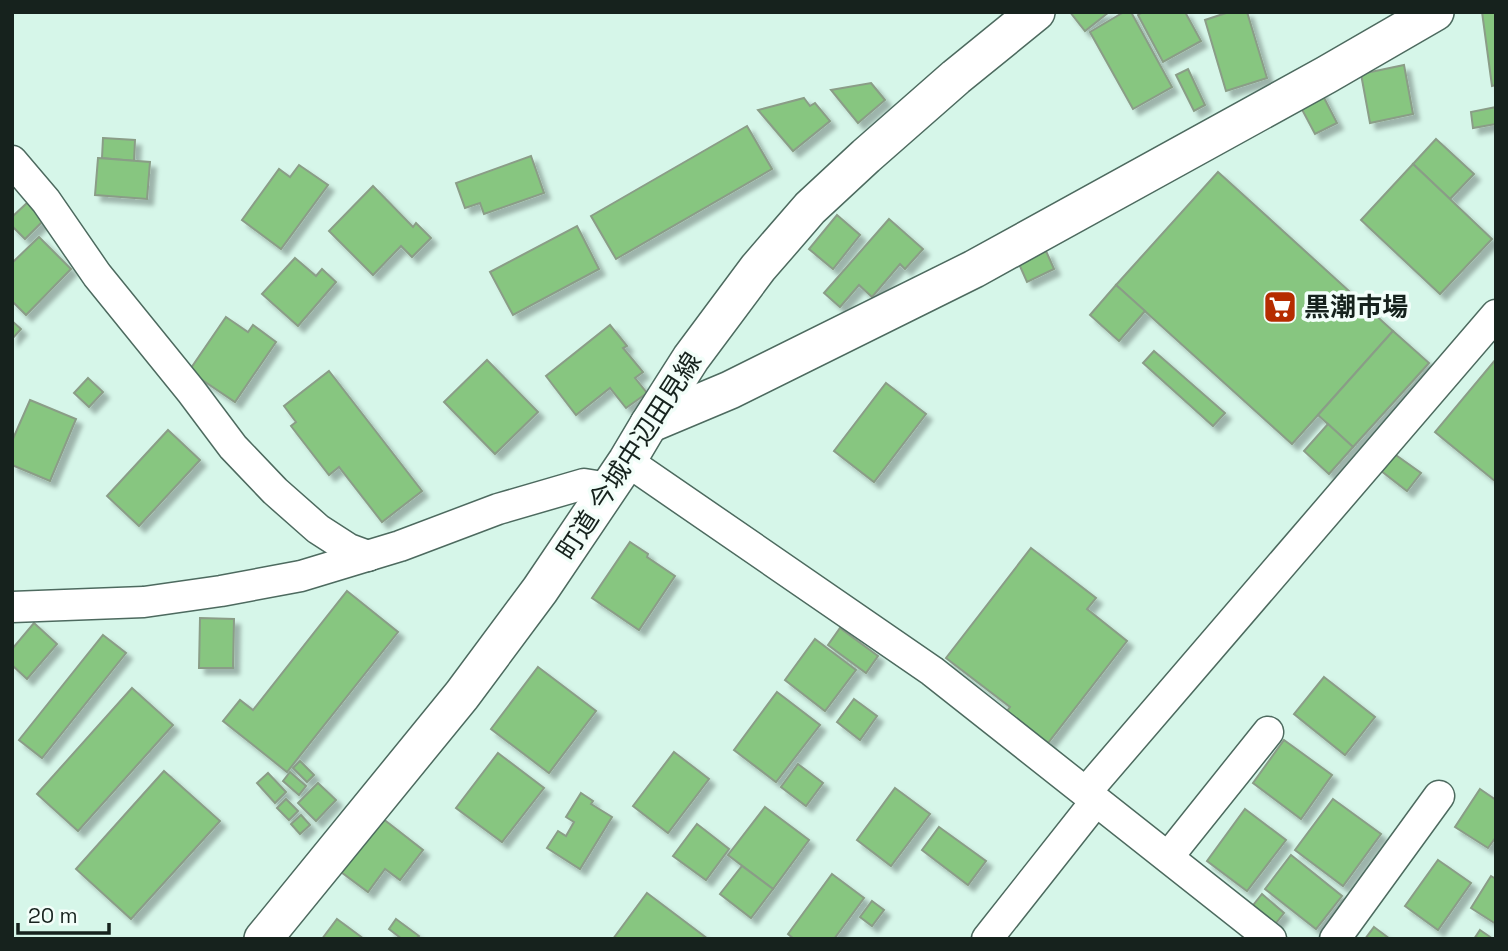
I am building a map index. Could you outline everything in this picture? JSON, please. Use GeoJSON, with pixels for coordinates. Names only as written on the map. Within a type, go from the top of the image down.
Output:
{"type":"FeatureCollection","features":[{"type":"Feature","properties":{"kind":"street","name":"町道 今城中辺田見線"},"geometry":{"type":"LineString","coordinates":[[263,939],[462,695],[540,590],[618,475],[691,358],[758,268],[810,208],[866,156],[956,77],[1036,12]]}},
{"type":"Feature","properties":{"kind":"street"},"geometry":{"type":"LineString","coordinates":[[649,424],[730,390],[974,269],[1435,12]]}},
{"type":"Feature","properties":{"kind":"street"},"geometry":{"type":"LineString","coordinates":[[12,161],[46,201],[97,275],[233,447],[275,491],[318,529],[349,549],[369,556]]}},
{"type":"Feature","properties":{"kind":"street"},"geometry":{"type":"LineString","coordinates":[[987,939],[1091,797],[1496,315]]}},
{"type":"Feature","properties":{"kind":"street"},"geometry":{"type":"LineString","coordinates":[[12,607],[130,603],[258,585],[301,576],[400,546],[498,509],[618,475],[932,671],[1271,939]]}},
{"type":"Feature","properties":{"kind":"street"},"geometry":{"type":"LineString","coordinates":[[1168,857],[1268,732]]}},
{"type":"Feature","properties":{"kind":"street"},"geometry":{"type":"LineString","coordinates":[[1335,939],[1439,796]]}},
{"type":"Feature","properties":{"kind":"building"},"geometry":{"type":"Polygon","coordinates":[[[1070,12],[1109,12],[1085,31],[1070,12]]]}},
{"type":"Feature","properties":{"kind":"building"},"geometry":{"type":"Polygon","coordinates":[[[1124,12],[1131,12],[1172,87],[1133,109],[1090,32],[1124,12]]]}},
{"type":"Feature","properties":{"kind":"building"},"geometry":{"type":"Polygon","coordinates":[[[1143,12],[1185,12],[1201,41],[1163,62],[1138,15],[1143,12]]]}},
{"type":"Feature","properties":{"kind":"building"},"geometry":{"type":"Polygon","coordinates":[[[1229,12],[1247,12],[1267,78],[1226,91],[1205,20],[1229,12]]]}},
{"type":"Feature","properties":{"kind":"building"},"geometry":{"type":"Polygon","coordinates":[[[1482,12],[1496,12],[1496,85],[1492,86],[1482,12]]]}},
{"type":"Feature","properties":{"kind":"building"},"geometry":{"type":"Polygon","coordinates":[[[1404,65],[1413,114],[1370,123],[1361,74],[1404,65]]]}},
{"type":"Feature","properties":{"kind":"building"},"geometry":{"type":"Polygon","coordinates":[[[1188,69],[1205,105],[1194,111],[1176,75],[1188,69]]]}},
{"type":"Feature","properties":{"kind":"building"},"geometry":{"type":"Polygon","coordinates":[[[871,83],[885,100],[858,123],[831,90],[871,83]]]}},
{"type":"Feature","properties":{"kind":"building"},"geometry":{"type":"Polygon","coordinates":[[[1320,90],[1337,123],[1315,134],[1298,102],[1320,90]]]}},
{"type":"Feature","properties":{"kind":"building"},"geometry":{"type":"Polygon","coordinates":[[[804,98],[810,106],[815,103],[830,121],[793,151],[758,110],[804,98]]]}},
{"type":"Feature","properties":{"kind":"building"},"geometry":{"type":"Polygon","coordinates":[[[1496,107],[1496,124],[1473,128],[1471,112],[1496,107]]]}},
{"type":"Feature","properties":{"kind":"building"},"geometry":{"type":"Polygon","coordinates":[[[747,126],[772,169],[616,259],[591,216],[747,126]]]}},
{"type":"Feature","properties":{"kind":"building"},"geometry":{"type":"Polygon","coordinates":[[[103,138],[135,140],[134,161],[102,158],[103,138]]]}},
{"type":"Feature","properties":{"kind":"building"},"geometry":{"type":"Polygon","coordinates":[[[1436,139],[1474,174],[1450,199],[1413,164],[1436,139]]]}},
{"type":"Feature","properties":{"kind":"building"},"geometry":{"type":"Polygon","coordinates":[[[531,156],[544,193],[484,214],[480,203],[465,208],[456,183],[531,156]]]}},
{"type":"Feature","properties":{"kind":"building"},"geometry":{"type":"Polygon","coordinates":[[[98,158],[150,162],[147,199],[95,195],[98,158]]]}},
{"type":"Feature","properties":{"kind":"building"},"geometry":{"type":"Polygon","coordinates":[[[1413,164],[1492,239],[1440,294],[1361,220],[1413,164]]]}},
{"type":"Feature","properties":{"kind":"building"},"geometry":{"type":"Polygon","coordinates":[[[299,165],[328,185],[281,249],[242,220],[279,169],[290,177],[299,165]]]}},
{"type":"Feature","properties":{"kind":"building"},"geometry":{"type":"Polygon","coordinates":[[[1218,172],[1393,331],[1292,444],[1116,285],[1218,172]]]}},
{"type":"Feature","properties":{"kind":"building"},"geometry":{"type":"Polygon","coordinates":[[[373,186],[413,227],[416,223],[431,238],[412,257],[401,246],[373,275],[329,231],[373,186]]]}},
{"type":"Feature","properties":{"kind":"building"},"geometry":{"type":"Polygon","coordinates":[[[28,202],[44,220],[25,239],[12,226],[12,217],[28,202]]]}},
{"type":"Feature","properties":{"kind":"building"},"geometry":{"type":"Polygon","coordinates":[[[837,215],[860,235],[833,269],[809,249],[837,215]]]}},
{"type":"Feature","properties":{"kind":"building"},"geometry":{"type":"Polygon","coordinates":[[[889,219],[923,249],[905,269],[900,264],[872,297],[859,285],[840,307],[824,293],[889,219]]]}},
{"type":"Feature","properties":{"kind":"building"},"geometry":{"type":"Polygon","coordinates":[[[577,226],[599,269],[513,315],[490,272],[577,226]]]}},
{"type":"Feature","properties":{"kind":"building"},"geometry":{"type":"Polygon","coordinates":[[[39,237],[71,269],[26,315],[12,301],[12,263],[39,237]]]}},
{"type":"Feature","properties":{"kind":"building"},"geometry":{"type":"Polygon","coordinates":[[[1046,251],[1054,269],[1027,282],[1019,264],[1046,251]]]}},
{"type":"Feature","properties":{"kind":"building"},"geometry":{"type":"Polygon","coordinates":[[[295,258],[316,276],[322,269],[336,282],[298,326],[262,294],[295,258]]]}},
{"type":"Feature","properties":{"kind":"building"},"geometry":{"type":"Polygon","coordinates":[[[1116,285],[1145,311],[1119,341],[1090,315],[1116,285]]]}},
{"type":"Feature","properties":{"kind":"building"},"geometry":{"type":"Polygon","coordinates":[[[226,317],[248,332],[253,325],[276,342],[235,402],[189,371],[226,317]]]}},
{"type":"Feature","properties":{"kind":"building"},"geometry":{"type":"Polygon","coordinates":[[[12,321],[21,329],[12,339],[12,321]]]}},
{"type":"Feature","properties":{"kind":"building"},"geometry":{"type":"Polygon","coordinates":[[[610,325],[627,346],[623,348],[643,372],[635,378],[647,393],[626,408],[610,388],[576,415],[546,376],[610,325]]]}},
{"type":"Feature","properties":{"kind":"building"},"geometry":{"type":"Polygon","coordinates":[[[1393,331],[1429,363],[1353,447],[1318,415],[1393,331]]]}},
{"type":"Feature","properties":{"kind":"building"},"geometry":{"type":"Polygon","coordinates":[[[1154,351],[1225,413],[1213,426],[1143,363],[1154,351]]]}},
{"type":"Feature","properties":{"kind":"building"},"geometry":{"type":"Polygon","coordinates":[[[1496,359],[1496,482],[1435,432],[1496,359]]]}},
{"type":"Feature","properties":{"kind":"building"},"geometry":{"type":"Polygon","coordinates":[[[487,360],[538,412],[495,454],[444,402],[487,360]]]}},
{"type":"Feature","properties":{"kind":"building"},"geometry":{"type":"Polygon","coordinates":[[[329,371],[422,491],[382,522],[339,467],[329,475],[291,426],[296,422],[284,406],[329,371]]]}},
{"type":"Feature","properties":{"kind":"building"},"geometry":{"type":"Polygon","coordinates":[[[88,378],[103,392],[89,407],[74,393],[88,378]]]}},
{"type":"Feature","properties":{"kind":"building"},"geometry":{"type":"Polygon","coordinates":[[[886,383],[926,414],[874,482],[834,451],[886,383]]]}},
{"type":"Feature","properties":{"kind":"building"},"geometry":{"type":"Polygon","coordinates":[[[30,400],[76,419],[50,481],[12,465],[12,441],[30,400]]]}},
{"type":"Feature","properties":{"kind":"building"},"geometry":{"type":"Polygon","coordinates":[[[1328,424],[1353,447],[1329,474],[1304,451],[1328,424]]]}},
{"type":"Feature","properties":{"kind":"building"},"geometry":{"type":"Polygon","coordinates":[[[168,430],[200,460],[139,526],[107,496],[168,430]]]}},
{"type":"Feature","properties":{"kind":"building"},"geometry":{"type":"Polygon","coordinates":[[[1393,453],[1421,473],[1407,491],[1380,470],[1393,453]]]}},
{"type":"Feature","properties":{"kind":"building"},"geometry":{"type":"Polygon","coordinates":[[[630,542],[675,576],[639,630],[592,598],[630,542]]]}},
{"type":"Feature","properties":{"kind":"building"},"geometry":{"type":"Polygon","coordinates":[[[1031,548],[1096,598],[1087,609],[1127,641],[1048,743],[1007,711],[1010,707],[946,658],[1031,548]]]}},
{"type":"Feature","properties":{"kind":"building"},"geometry":{"type":"Polygon","coordinates":[[[347,591],[398,632],[287,772],[223,721],[240,700],[253,710],[347,591]]]}},
{"type":"Feature","properties":{"kind":"building"},"geometry":{"type":"Polygon","coordinates":[[[200,618],[234,619],[233,668],[199,668],[200,618]]]}},
{"type":"Feature","properties":{"kind":"building"},"geometry":{"type":"Polygon","coordinates":[[[34,623],[57,644],[27,679],[12,665],[12,649],[34,623]]]}},
{"type":"Feature","properties":{"kind":"building"},"geometry":{"type":"Polygon","coordinates":[[[840,628],[878,656],[866,673],[828,645],[840,628]]]}},
{"type":"Feature","properties":{"kind":"building"},"geometry":{"type":"Polygon","coordinates":[[[103,635],[126,653],[42,758],[19,740],[103,635]]]}},
{"type":"Feature","properties":{"kind":"building"},"geometry":{"type":"Polygon","coordinates":[[[815,639],[856,670],[825,711],[785,680],[815,639]]]}},
{"type":"Feature","properties":{"kind":"building"},"geometry":{"type":"Polygon","coordinates":[[[538,667],[596,711],[549,773],[491,729],[538,667]]]}},
{"type":"Feature","properties":{"kind":"building"},"geometry":{"type":"Polygon","coordinates":[[[1324,677],[1375,717],[1345,755],[1294,714],[1324,677]]]}},
{"type":"Feature","properties":{"kind":"building"},"geometry":{"type":"Polygon","coordinates":[[[132,688],[173,725],[78,831],[37,794],[132,688]]]}},
{"type":"Feature","properties":{"kind":"building"},"geometry":{"type":"Polygon","coordinates":[[[777,692],[820,725],[776,782],[734,750],[777,692]]]}},
{"type":"Feature","properties":{"kind":"building"},"geometry":{"type":"Polygon","coordinates":[[[854,699],[877,716],[860,740],[837,722],[854,699]]]}},
{"type":"Feature","properties":{"kind":"building"},"geometry":{"type":"Polygon","coordinates":[[[1284,740],[1332,775],[1301,819],[1253,783],[1284,740]]]}},
{"type":"Feature","properties":{"kind":"building"},"geometry":{"type":"Polygon","coordinates":[[[674,752],[709,779],[668,833],[633,806],[674,752]]]}},
{"type":"Feature","properties":{"kind":"building"},"geometry":{"type":"Polygon","coordinates":[[[498,753],[544,788],[502,842],[456,808],[498,753]]]}},
{"type":"Feature","properties":{"kind":"building"},"geometry":{"type":"Polygon","coordinates":[[[300,761],[314,775],[307,782],[293,768],[300,761]]]}},
{"type":"Feature","properties":{"kind":"building"},"geometry":{"type":"Polygon","coordinates":[[[798,764],[823,783],[806,806],[781,787],[798,764]]]}},
{"type":"Feature","properties":{"kind":"building"},"geometry":{"type":"Polygon","coordinates":[[[164,771],[220,821],[131,919],[76,869],[164,771]]]}},
{"type":"Feature","properties":{"kind":"building"},"geometry":{"type":"Polygon","coordinates":[[[290,772],[306,786],[299,795],[283,781],[290,772]]]}},
{"type":"Feature","properties":{"kind":"building"},"geometry":{"type":"Polygon","coordinates":[[[268,773],[286,792],[275,803],[257,783],[268,773]]]}},
{"type":"Feature","properties":{"kind":"building"},"geometry":{"type":"Polygon","coordinates":[[[318,783],[336,800],[316,821],[298,803],[318,783]]]}},
{"type":"Feature","properties":{"kind":"building"},"geometry":{"type":"Polygon","coordinates":[[[895,788],[930,814],[891,866],[857,840],[895,788]]]}},
{"type":"Feature","properties":{"kind":"building"},"geometry":{"type":"Polygon","coordinates":[[[1480,789],[1496,800],[1496,837],[1488,848],[1455,827],[1480,789]]]}},
{"type":"Feature","properties":{"kind":"building"},"geometry":{"type":"Polygon","coordinates":[[[581,793],[593,801],[591,804],[612,817],[580,869],[547,848],[558,831],[566,836],[574,822],[566,817],[581,793]]]}},
{"type":"Feature","properties":{"kind":"building"},"geometry":{"type":"Polygon","coordinates":[[[286,799],[298,811],[289,820],[277,808],[286,799]]]}},
{"type":"Feature","properties":{"kind":"building"},"geometry":{"type":"Polygon","coordinates":[[[1333,799],[1381,834],[1343,886],[1295,850],[1333,799]]]}},
{"type":"Feature","properties":{"kind":"building"},"geometry":{"type":"Polygon","coordinates":[[[765,807],[809,840],[773,889],[728,855],[765,807]]]}},
{"type":"Feature","properties":{"kind":"building"},"geometry":{"type":"Polygon","coordinates":[[[1245,809],[1286,840],[1247,891],[1207,861],[1245,809]]]}},
{"type":"Feature","properties":{"kind":"building"},"geometry":{"type":"Polygon","coordinates":[[[301,815],[310,825],[300,834],[291,824],[301,815]]]}},
{"type":"Feature","properties":{"kind":"building"},"geometry":{"type":"Polygon","coordinates":[[[382,818],[423,850],[400,880],[385,869],[368,892],[341,872],[382,818]]]}},
{"type":"Feature","properties":{"kind":"building"},"geometry":{"type":"Polygon","coordinates":[[[697,824],[729,849],[706,880],[673,856],[697,824]]]}},
{"type":"Feature","properties":{"kind":"building"},"geometry":{"type":"Polygon","coordinates":[[[939,827],[986,861],[968,885],[922,850],[939,827]]]}},
{"type":"Feature","properties":{"kind":"building"},"geometry":{"type":"Polygon","coordinates":[[[1291,855],[1342,896],[1316,929],[1265,889],[1291,855]]]}},
{"type":"Feature","properties":{"kind":"building"},"geometry":{"type":"Polygon","coordinates":[[[1438,860],[1471,883],[1438,930],[1405,906],[1438,860]]]}},
{"type":"Feature","properties":{"kind":"building"},"geometry":{"type":"Polygon","coordinates":[[[742,866],[773,889],[751,918],[720,894],[742,866]]]}},
{"type":"Feature","properties":{"kind":"building"},"geometry":{"type":"Polygon","coordinates":[[[832,874],[864,898],[834,939],[794,939],[788,934],[832,874]]]}},
{"type":"Feature","properties":{"kind":"building"},"geometry":{"type":"Polygon","coordinates":[[[1491,876],[1496,879],[1496,924],[1471,908],[1491,876]]]}},
{"type":"Feature","properties":{"kind":"building"},"geometry":{"type":"Polygon","coordinates":[[[647,893],[708,939],[613,939],[647,893]]]}},
{"type":"Feature","properties":{"kind":"building"},"geometry":{"type":"Polygon","coordinates":[[[1262,894],[1284,913],[1272,928],[1250,909],[1262,894]]]}},
{"type":"Feature","properties":{"kind":"building"},"geometry":{"type":"Polygon","coordinates":[[[872,901],[884,910],[872,926],[860,917],[872,901]]]}},
{"type":"Feature","properties":{"kind":"building"},"geometry":{"type":"Polygon","coordinates":[[[337,919],[364,939],[322,939],[337,919]]]}},
{"type":"Feature","properties":{"kind":"building"},"geometry":{"type":"Polygon","coordinates":[[[396,919],[419,936],[416,939],[402,939],[389,929],[396,919]]]}},
{"type":"Feature","properties":{"kind":"building"},"geometry":{"type":"Polygon","coordinates":[[[1374,927],[1390,939],[1365,939],[1374,927]]]}},
{"type":"Feature","properties":{"kind":"building"},"geometry":{"type":"Polygon","coordinates":[[[1480,930],[1493,939],[1474,939],[1480,930]]]}},
{"type":"Feature","properties":{"kind":"place","name":"黒潮市場"},"geometry":{"type":"Point","coordinates":[1280,307]}}]}
